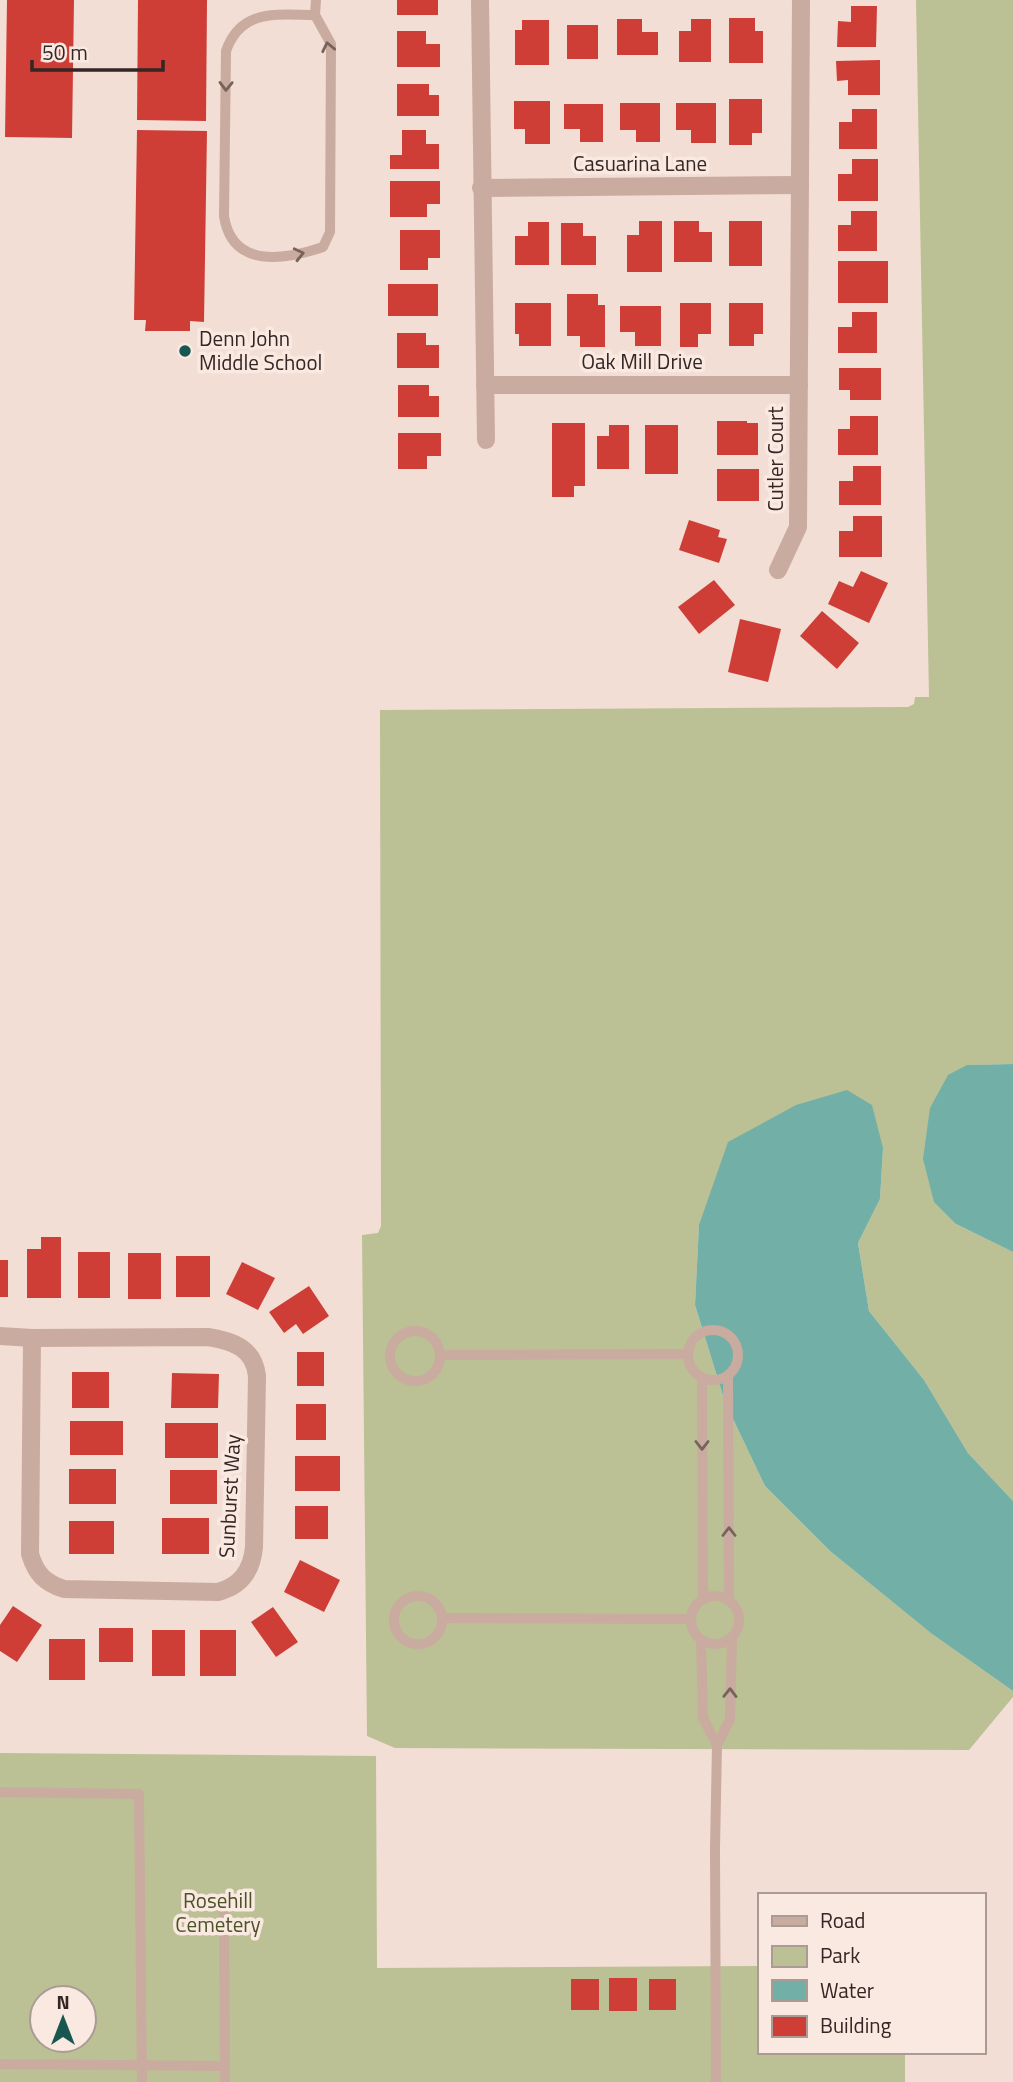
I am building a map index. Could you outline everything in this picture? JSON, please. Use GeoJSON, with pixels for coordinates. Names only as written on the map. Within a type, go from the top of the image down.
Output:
{"type":"FeatureCollection","features":[{"type":"Feature","properties":{"kind":"street"},"geometry":{"type":"LineString","coordinates":[[480,0],[486,440]]}},
{"type":"Feature","properties":{"kind":"street"},"geometry":{"type":"LineString","coordinates":[[799,385],[801,0]]}},
{"type":"Feature","properties":{"kind":"street","name":"Casuarina Lane"},"geometry":{"type":"LineString","coordinates":[[481,188],[800,185]]}},
{"type":"Feature","properties":{"kind":"street","name":"Oak Mill Drive"},"geometry":{"type":"LineString","coordinates":[[485,385],[799,385]]}},
{"type":"Feature","properties":{"kind":"street","name":"Cutler Court"},"geometry":{"type":"LineString","coordinates":[[778,570],[798,527],[799,385]]}},
{"type":"Feature","properties":{"kind":"street","name":"Sunburst Way"},"geometry":{"type":"LineString","coordinates":[[0,1336],[208,1337],[235,1344],[253,1358],[257,1376],[254,1547],[253,1561],[241,1581],[231,1589],[218,1592],[78,1590],[51,1585],[41,1577],[34,1568],[30,1554],[32,1338]]}},
{"type":"Feature","properties":{"kind":"lane"},"geometry":{"type":"LineString","coordinates":[[315,15],[257,17],[237,30],[226,51],[224,216],[232,239],[240,248],[251,254],[272,257],[299,255],[323,247],[330,232],[331,44],[315,15],[316,0]]}},
{"type":"Feature","properties":{"kind":"lane"},"geometry":{"type":"LineString","coordinates":[[727,1376],[712,1380],[702,1377],[692,1369],[688,1354],[694,1339],[700,1334],[708,1330],[725,1333],[732,1338],[738,1354],[737,1362],[727,1376],[729,1600]]}},
{"type":"Feature","properties":{"kind":"lane"},"geometry":{"type":"LineString","coordinates":[[415,1332],[431,1337],[437,1344],[440,1355],[438,1367],[419,1381],[404,1379],[390,1360],[394,1343],[407,1333],[415,1332]]}},
{"type":"Feature","properties":{"kind":"lane"},"geometry":{"type":"LineString","coordinates":[[440,1355],[688,1354]]}},
{"type":"Feature","properties":{"kind":"lane"},"geometry":{"type":"LineString","coordinates":[[702,1377],[703,1599]]}},
{"type":"Feature","properties":{"kind":"lane"},"geometry":{"type":"LineString","coordinates":[[416,1595],[424,1596],[437,1604],[443,1619],[438,1634],[424,1643],[407,1642],[396,1630],[394,1614],[402,1601],[416,1595]]}},
{"type":"Feature","properties":{"kind":"lane"},"geometry":{"type":"LineString","coordinates":[[701,1640],[717,1645],[732,1639],[737,1632],[740,1617],[729,1600],[718,1596],[703,1599],[692,1612],[691,1619],[692,1628],[701,1640],[703,1718],[718,1745]]}},
{"type":"Feature","properties":{"kind":"lane"},"geometry":{"type":"LineString","coordinates":[[443,1619],[691,1619]]}},
{"type":"Feature","properties":{"kind":"lane"},"geometry":{"type":"LineString","coordinates":[[716,2082],[715,1849],[718,1745],[730,1719],[732,1639]]}},
{"type":"Feature","properties":{"kind":"lane"},"geometry":{"type":"LineString","coordinates":[[0,1792],[139,1794],[142,2082]]}},
{"type":"Feature","properties":{"kind":"lane"},"geometry":{"type":"LineString","coordinates":[[223,1914],[225,2082]]}},
{"type":"Feature","properties":{"kind":"lane"},"geometry":{"type":"LineString","coordinates":[[0,2064],[225,2066]]}},
{"type":"Feature","properties":{"kind":"green space"},"geometry":{"type":"Polygon","coordinates":[[[916,0],[1013,0],[1013,1064],[967,1065],[956,1224],[1013,1252],[1013,1501],[968,1453],[924,1380],[869,1311],[858,1243],[880,1199],[883,1148],[699,1225],[695,1305],[725,1402],[765,1486],[830,1551],[932,1634],[1013,1691],[1013,1697],[969,1750],[395,1748],[367,1736],[362,1235],[378,1233],[381,1226],[380,710],[908,707],[914,704],[915,697],[929,697],[916,0]]]}},
{"type":"Feature","properties":{"kind":"green space","name":"Rosehill Cemetery"},"geometry":{"type":"Polygon","coordinates":[[[0,1753],[376,1756],[377,1968],[758,1966],[758,2054],[905,2054],[905,2082],[0,2082],[0,1753]]]}},
{"type":"Feature","properties":{"kind":"water"},"geometry":{"type":"Polygon","coordinates":[[[1013,1064],[1013,1252],[956,1224],[934,1202],[923,1159],[930,1108],[948,1075],[967,1065],[1013,1064]]]}},
{"type":"Feature","properties":{"kind":"water"},"geometry":{"type":"Polygon","coordinates":[[[847,1090],[872,1105],[883,1148],[880,1199],[858,1243],[869,1311],[924,1380],[968,1453],[1013,1501],[1013,1691],[932,1634],[830,1551],[765,1486],[725,1402],[695,1305],[699,1225],[728,1142],[796,1105],[847,1090]]]}},
{"type":"Feature","properties":{"kind":"building"},"geometry":{"type":"Polygon","coordinates":[[[7,0],[74,0],[72,138],[5,137],[7,0]]]}},
{"type":"Feature","properties":{"kind":"building"},"geometry":{"type":"Polygon","coordinates":[[[138,0],[207,0],[206,121],[137,120],[138,0]]]}},
{"type":"Feature","properties":{"kind":"building"},"geometry":{"type":"Polygon","coordinates":[[[397,0],[438,0],[438,15],[397,15],[397,0]]]}},
{"type":"Feature","properties":{"kind":"building"},"geometry":{"type":"Polygon","coordinates":[[[851,6],[877,6],[876,47],[837,47],[838,21],[851,22],[851,6]]]}},
{"type":"Feature","properties":{"kind":"building"},"geometry":{"type":"Polygon","coordinates":[[[729,18],[755,18],[755,31],[763,31],[763,63],[729,63],[729,18]]]}},
{"type":"Feature","properties":{"kind":"building"},"geometry":{"type":"Polygon","coordinates":[[[617,19],[642,19],[642,32],[658,32],[658,55],[617,55],[617,19]]]}},
{"type":"Feature","properties":{"kind":"building"},"geometry":{"type":"Polygon","coordinates":[[[691,19],[711,19],[711,62],[679,62],[679,31],[691,31],[691,19]]]}},
{"type":"Feature","properties":{"kind":"building"},"geometry":{"type":"Polygon","coordinates":[[[522,20],[549,20],[549,65],[515,65],[515,30],[522,30],[522,20]]]}},
{"type":"Feature","properties":{"kind":"building"},"geometry":{"type":"Polygon","coordinates":[[[567,25],[598,25],[598,59],[567,59],[567,25]]]}},
{"type":"Feature","properties":{"kind":"building"},"geometry":{"type":"Polygon","coordinates":[[[397,31],[426,31],[426,44],[440,44],[440,67],[397,67],[397,31]]]}},
{"type":"Feature","properties":{"kind":"building"},"geometry":{"type":"Polygon","coordinates":[[[880,60],[880,95],[848,95],[848,80],[837,81],[836,61],[880,60]]]}},
{"type":"Feature","properties":{"kind":"building"},"geometry":{"type":"Polygon","coordinates":[[[397,84],[429,84],[429,95],[439,95],[439,116],[397,116],[397,84]]]}},
{"type":"Feature","properties":{"kind":"building"},"geometry":{"type":"Polygon","coordinates":[[[729,99],[762,99],[762,133],[752,133],[752,145],[729,145],[729,99]]]}},
{"type":"Feature","properties":{"kind":"building"},"geometry":{"type":"Polygon","coordinates":[[[514,101],[550,101],[550,144],[525,144],[525,129],[514,129],[514,101]]]}},
{"type":"Feature","properties":{"kind":"building"},"geometry":{"type":"Polygon","coordinates":[[[620,103],[660,103],[660,142],[636,142],[636,130],[620,130],[620,103]]]}},
{"type":"Feature","properties":{"kind":"building"},"geometry":{"type":"Polygon","coordinates":[[[676,103],[716,103],[716,143],[691,143],[691,130],[676,130],[676,103]]]}},
{"type":"Feature","properties":{"kind":"building"},"geometry":{"type":"Polygon","coordinates":[[[564,104],[603,104],[603,142],[580,142],[580,129],[564,129],[564,104]]]}},
{"type":"Feature","properties":{"kind":"building"},"geometry":{"type":"Polygon","coordinates":[[[852,109],[877,109],[877,149],[839,149],[839,122],[852,122],[852,109]]]}},
{"type":"Feature","properties":{"kind":"building"},"geometry":{"type":"Polygon","coordinates":[[[137,130],[207,131],[204,322],[190,321],[190,331],[145,331],[146,320],[134,320],[137,130]]]}},
{"type":"Feature","properties":{"kind":"building"},"geometry":{"type":"Polygon","coordinates":[[[402,130],[426,130],[426,144],[439,144],[439,169],[390,169],[390,155],[402,155],[402,130]]]}},
{"type":"Feature","properties":{"kind":"building"},"geometry":{"type":"Polygon","coordinates":[[[852,159],[878,159],[878,201],[838,201],[838,174],[852,174],[852,159]]]}},
{"type":"Feature","properties":{"kind":"building"},"geometry":{"type":"Polygon","coordinates":[[[390,181],[440,181],[440,204],[427,204],[427,217],[390,217],[390,181]]]}},
{"type":"Feature","properties":{"kind":"building"},"geometry":{"type":"Polygon","coordinates":[[[851,211],[877,211],[877,251],[838,251],[838,225],[851,225],[851,211]]]}},
{"type":"Feature","properties":{"kind":"building"},"geometry":{"type":"Polygon","coordinates":[[[639,221],[662,221],[662,272],[627,272],[627,235],[639,235],[639,221]]]}},
{"type":"Feature","properties":{"kind":"building"},"geometry":{"type":"Polygon","coordinates":[[[674,221],[699,221],[699,232],[712,232],[712,262],[674,262],[674,221]]]}},
{"type":"Feature","properties":{"kind":"building"},"geometry":{"type":"Polygon","coordinates":[[[729,221],[762,221],[762,266],[729,266],[729,221]]]}},
{"type":"Feature","properties":{"kind":"building"},"geometry":{"type":"Polygon","coordinates":[[[528,222],[549,222],[549,265],[515,265],[515,236],[528,236],[528,222]]]}},
{"type":"Feature","properties":{"kind":"building"},"geometry":{"type":"Polygon","coordinates":[[[561,223],[583,223],[583,236],[596,236],[596,265],[561,265],[561,223]]]}},
{"type":"Feature","properties":{"kind":"building"},"geometry":{"type":"Polygon","coordinates":[[[400,230],[440,230],[440,258],[428,258],[428,270],[400,270],[400,230]]]}},
{"type":"Feature","properties":{"kind":"building"},"geometry":{"type":"Polygon","coordinates":[[[838,261],[888,261],[888,303],[838,303],[838,261]]]}},
{"type":"Feature","properties":{"kind":"building"},"geometry":{"type":"Polygon","coordinates":[[[388,284],[438,284],[438,316],[388,316],[388,284]]]}},
{"type":"Feature","properties":{"kind":"building"},"geometry":{"type":"Polygon","coordinates":[[[567,294],[598,294],[598,305],[605,305],[605,347],[580,347],[580,336],[567,336],[567,294]]]}},
{"type":"Feature","properties":{"kind":"building"},"geometry":{"type":"Polygon","coordinates":[[[515,303],[551,303],[551,346],[519,346],[519,334],[515,334],[515,303]]]}},
{"type":"Feature","properties":{"kind":"building"},"geometry":{"type":"Polygon","coordinates":[[[680,303],[711,303],[711,334],[698,334],[698,347],[680,347],[680,303]]]}},
{"type":"Feature","properties":{"kind":"building"},"geometry":{"type":"Polygon","coordinates":[[[729,303],[763,303],[763,334],[754,334],[754,346],[729,346],[729,303]]]}},
{"type":"Feature","properties":{"kind":"building"},"geometry":{"type":"Polygon","coordinates":[[[620,306],[661,306],[661,346],[635,346],[635,332],[620,332],[620,306]]]}},
{"type":"Feature","properties":{"kind":"building"},"geometry":{"type":"Polygon","coordinates":[[[852,312],[877,312],[877,353],[838,353],[838,327],[852,327],[852,312]]]}},
{"type":"Feature","properties":{"kind":"building"},"geometry":{"type":"Polygon","coordinates":[[[397,333],[426,333],[426,345],[439,345],[439,368],[397,368],[397,333]]]}},
{"type":"Feature","properties":{"kind":"building"},"geometry":{"type":"Polygon","coordinates":[[[839,368],[881,368],[881,400],[850,400],[850,390],[839,390],[839,368]]]}},
{"type":"Feature","properties":{"kind":"building"},"geometry":{"type":"Polygon","coordinates":[[[398,385],[429,385],[429,396],[439,396],[439,417],[398,417],[398,385]]]}},
{"type":"Feature","properties":{"kind":"building"},"geometry":{"type":"Polygon","coordinates":[[[850,416],[878,416],[878,455],[838,455],[838,429],[850,429],[850,416]]]}},
{"type":"Feature","properties":{"kind":"building"},"geometry":{"type":"Polygon","coordinates":[[[717,421],[758,423],[758,455],[717,455],[717,421]]]}},
{"type":"Feature","properties":{"kind":"building"},"geometry":{"type":"Polygon","coordinates":[[[552,423],[585,423],[585,486],[574,486],[574,497],[552,497],[552,423]]]}},
{"type":"Feature","properties":{"kind":"building"},"geometry":{"type":"Polygon","coordinates":[[[609,425],[629,425],[629,469],[597,469],[597,436],[609,436],[609,425]]]}},
{"type":"Feature","properties":{"kind":"building"},"geometry":{"type":"Polygon","coordinates":[[[645,425],[678,425],[678,474],[645,474],[645,425]]]}},
{"type":"Feature","properties":{"kind":"building"},"geometry":{"type":"Polygon","coordinates":[[[398,433],[441,433],[441,456],[427,456],[427,469],[398,469],[398,433]]]}},
{"type":"Feature","properties":{"kind":"building"},"geometry":{"type":"Polygon","coordinates":[[[853,466],[881,466],[881,505],[839,505],[839,481],[853,481],[853,466]]]}},
{"type":"Feature","properties":{"kind":"building"},"geometry":{"type":"Polygon","coordinates":[[[717,469],[759,469],[759,501],[717,501],[717,469]]]}},
{"type":"Feature","properties":{"kind":"building"},"geometry":{"type":"Polygon","coordinates":[[[853,516],[882,516],[882,557],[839,557],[839,531],[853,531],[853,516]]]}},
{"type":"Feature","properties":{"kind":"building"},"geometry":{"type":"Polygon","coordinates":[[[689,520],[720,530],[718,537],[727,539],[719,563],[679,550],[689,520]]]}},
{"type":"Feature","properties":{"kind":"building"},"geometry":{"type":"Polygon","coordinates":[[[861,571],[888,583],[869,623],[828,604],[839,581],[853,587],[861,571]]]}},
{"type":"Feature","properties":{"kind":"building"},"geometry":{"type":"Polygon","coordinates":[[[714,580],[735,605],[699,634],[678,607],[714,580]]]}},
{"type":"Feature","properties":{"kind":"building"},"geometry":{"type":"Polygon","coordinates":[[[822,611],[859,643],[837,669],[800,636],[822,611]]]}},
{"type":"Feature","properties":{"kind":"building"},"geometry":{"type":"Polygon","coordinates":[[[740,619],[781,629],[768,682],[728,672],[740,619]]]}},
{"type":"Feature","properties":{"kind":"building"},"geometry":{"type":"Polygon","coordinates":[[[41,1237],[61,1237],[61,1298],[27,1298],[27,1249],[41,1249],[41,1237]]]}},
{"type":"Feature","properties":{"kind":"building"},"geometry":{"type":"Polygon","coordinates":[[[78,1252],[110,1252],[110,1298],[78,1298],[78,1252]]]}},
{"type":"Feature","properties":{"kind":"building"},"geometry":{"type":"Polygon","coordinates":[[[128,1253],[161,1253],[161,1299],[128,1299],[128,1253]]]}},
{"type":"Feature","properties":{"kind":"building"},"geometry":{"type":"Polygon","coordinates":[[[176,1256],[210,1256],[210,1297],[176,1297],[176,1256]]]}},
{"type":"Feature","properties":{"kind":"building"},"geometry":{"type":"Polygon","coordinates":[[[0,1260],[8,1260],[8,1297],[0,1297],[0,1260]]]}},
{"type":"Feature","properties":{"kind":"building"},"geometry":{"type":"Polygon","coordinates":[[[242,1262],[275,1278],[258,1310],[226,1294],[242,1262]]]}},
{"type":"Feature","properties":{"kind":"building"},"geometry":{"type":"Polygon","coordinates":[[[309,1286],[329,1316],[303,1334],[296,1324],[284,1333],[269,1312],[309,1286]]]}},
{"type":"Feature","properties":{"kind":"building"},"geometry":{"type":"Polygon","coordinates":[[[297,1352],[324,1352],[324,1386],[297,1386],[297,1352]]]}},
{"type":"Feature","properties":{"kind":"building"},"geometry":{"type":"Polygon","coordinates":[[[72,1372],[109,1372],[109,1408],[72,1408],[72,1372]]]}},
{"type":"Feature","properties":{"kind":"building"},"geometry":{"type":"Polygon","coordinates":[[[172,1373],[219,1374],[218,1408],[171,1408],[172,1373]]]}},
{"type":"Feature","properties":{"kind":"building"},"geometry":{"type":"Polygon","coordinates":[[[296,1404],[326,1404],[326,1440],[296,1440],[296,1404]]]}},
{"type":"Feature","properties":{"kind":"building"},"geometry":{"type":"Polygon","coordinates":[[[70,1421],[123,1421],[123,1455],[70,1455],[70,1421]]]}},
{"type":"Feature","properties":{"kind":"building"},"geometry":{"type":"Polygon","coordinates":[[[165,1423],[218,1423],[218,1458],[165,1458],[165,1423]]]}},
{"type":"Feature","properties":{"kind":"building"},"geometry":{"type":"Polygon","coordinates":[[[295,1456],[340,1456],[340,1491],[295,1491],[295,1456]]]}},
{"type":"Feature","properties":{"kind":"building"},"geometry":{"type":"Polygon","coordinates":[[[69,1469],[116,1469],[116,1504],[69,1504],[69,1469]]]}},
{"type":"Feature","properties":{"kind":"building"},"geometry":{"type":"Polygon","coordinates":[[[170,1470],[217,1470],[217,1504],[170,1504],[170,1470]]]}},
{"type":"Feature","properties":{"kind":"building"},"geometry":{"type":"Polygon","coordinates":[[[295,1506],[328,1506],[328,1539],[295,1539],[295,1506]]]}},
{"type":"Feature","properties":{"kind":"building"},"geometry":{"type":"Polygon","coordinates":[[[162,1518],[209,1518],[209,1554],[162,1554],[162,1518]]]}},
{"type":"Feature","properties":{"kind":"building"},"geometry":{"type":"Polygon","coordinates":[[[69,1521],[114,1521],[114,1554],[69,1554],[69,1521]]]}},
{"type":"Feature","properties":{"kind":"building"},"geometry":{"type":"Polygon","coordinates":[[[300,1560],[340,1580],[324,1612],[284,1592],[300,1560]]]}},
{"type":"Feature","properties":{"kind":"building"},"geometry":{"type":"Polygon","coordinates":[[[13,1606],[42,1625],[17,1662],[0,1651],[0,1625],[13,1606]]]}},
{"type":"Feature","properties":{"kind":"building"},"geometry":{"type":"Polygon","coordinates":[[[273,1607],[298,1642],[276,1657],[251,1622],[273,1607]]]}},
{"type":"Feature","properties":{"kind":"building"},"geometry":{"type":"Polygon","coordinates":[[[99,1628],[133,1628],[133,1662],[99,1662],[99,1628]]]}},
{"type":"Feature","properties":{"kind":"building"},"geometry":{"type":"Polygon","coordinates":[[[152,1630],[185,1630],[185,1676],[152,1676],[152,1630]]]}},
{"type":"Feature","properties":{"kind":"building"},"geometry":{"type":"Polygon","coordinates":[[[200,1630],[236,1630],[236,1676],[200,1676],[200,1630]]]}},
{"type":"Feature","properties":{"kind":"building"},"geometry":{"type":"Polygon","coordinates":[[[49,1639],[85,1639],[85,1680],[49,1680],[49,1639]]]}},
{"type":"Feature","properties":{"kind":"building"},"geometry":{"type":"Polygon","coordinates":[[[609,1978],[637,1978],[637,2011],[609,2011],[609,1978]]]}},
{"type":"Feature","properties":{"kind":"building"},"geometry":{"type":"Polygon","coordinates":[[[571,1979],[599,1979],[599,2010],[571,2010],[571,1979]]]}},
{"type":"Feature","properties":{"kind":"building"},"geometry":{"type":"Polygon","coordinates":[[[649,1979],[676,1979],[676,2010],[649,2010],[649,1979]]]}},
{"type":"Feature","properties":{"kind":"place","name":"Denn John Middle School"},"geometry":{"type":"Point","coordinates":[185,351]}}]}
